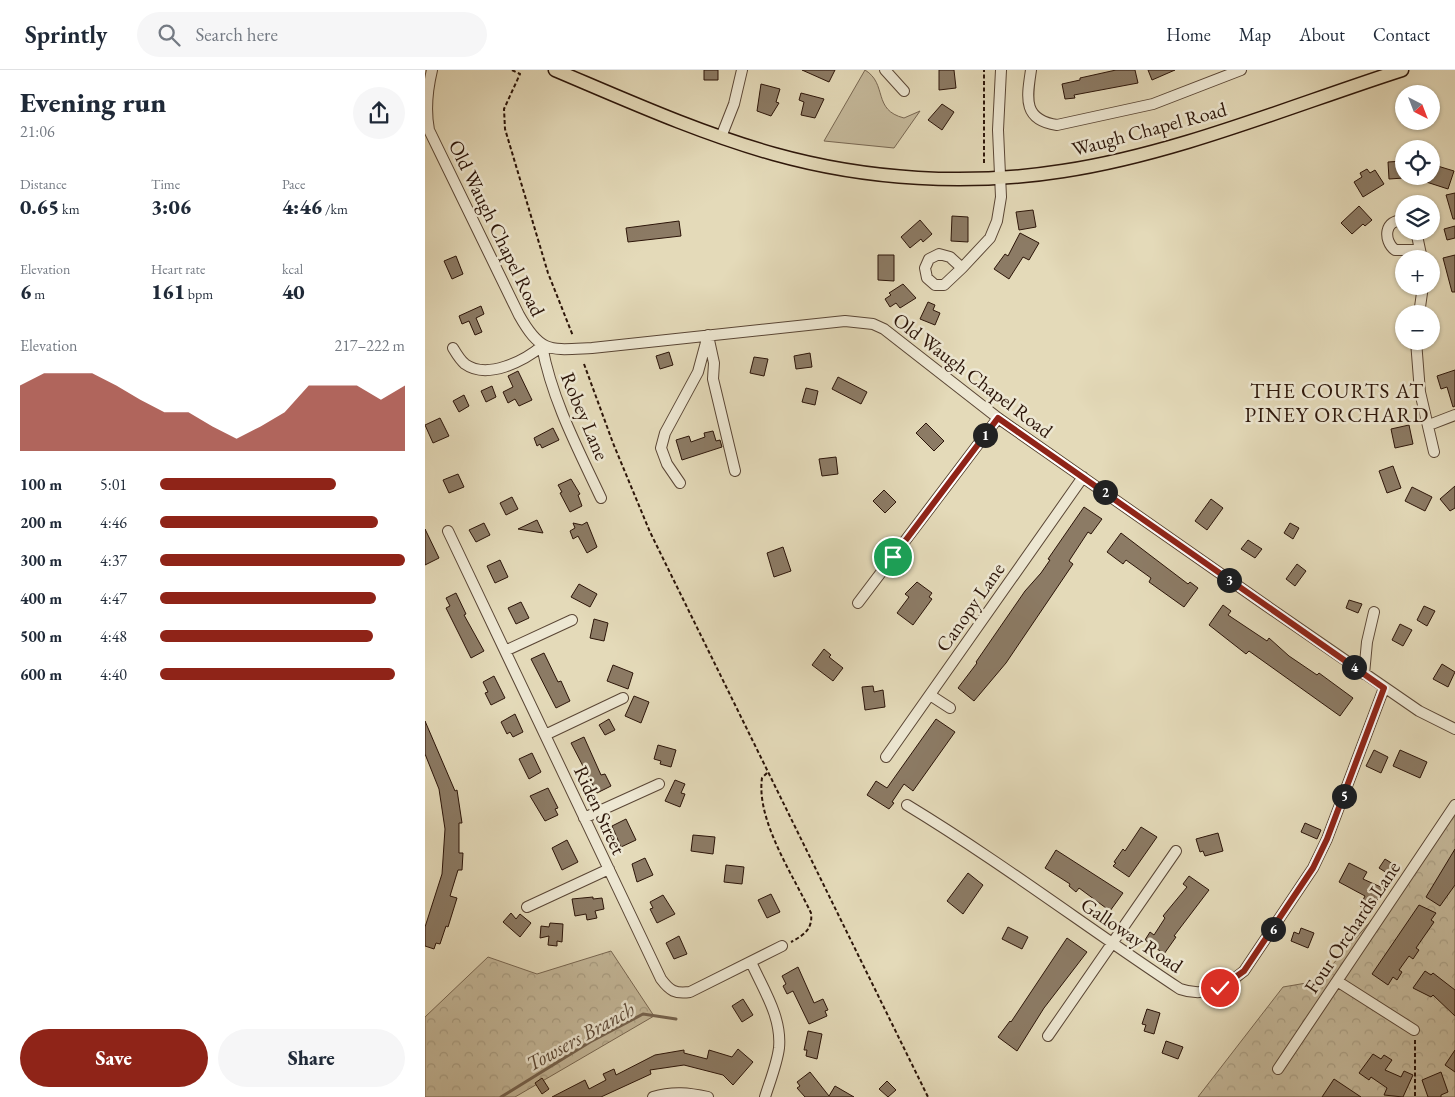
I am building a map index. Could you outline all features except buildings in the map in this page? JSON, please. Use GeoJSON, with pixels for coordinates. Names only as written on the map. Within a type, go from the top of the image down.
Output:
{"type":"FeatureCollection","features":[{"type":"Feature","properties":{"kind":"main road","name":"Waugh Chapel Road"},"geometry":{"type":"LineString","coordinates":[[557,70],[721,137],[774,154],[834,168],[913,178],[1000,178],[1064,171],[1139,155],[1402,70]]}},
{"type":"Feature","properties":{"kind":"street","name":"Old Waugh Chapel Road"},"geometry":{"type":"LineString","coordinates":[[432,70],[425,97],[425,117],[429,130],[519,315],[528,331],[542,346],[559,350],[592,348],[845,321],[873,324],[896,336],[938,372],[998,418],[1384,688],[1419,711],[1455,729]]}},
{"type":"Feature","properties":{"kind":"street"},"geometry":{"type":"LineString","coordinates":[[721,137],[734,104],[742,70]]}},
{"type":"Feature","properties":{"kind":"street"},"geometry":{"type":"LineString","coordinates":[[885,70],[904,91]]}},
{"type":"Feature","properties":{"kind":"street"},"geometry":{"type":"LineString","coordinates":[[962,268],[985,245],[994,229],[1000,202],[998,130],[1001,70]]}},
{"type":"Feature","properties":{"kind":"street"},"geometry":{"type":"LineString","coordinates":[[1031,70],[1027,98],[1030,109],[1045,124],[1057,125],[1153,104],[1241,70]]}},
{"type":"Feature","properties":{"kind":"street"},"geometry":{"type":"LineString","coordinates":[[1395,222],[1389,225],[1386,234],[1389,245],[1395,250]]}},
{"type":"Feature","properties":{"kind":"street"},"geometry":{"type":"LineString","coordinates":[[708,335],[714,363],[713,379],[735,470]]}},
{"type":"Feature","properties":{"kind":"street"},"geometry":{"type":"LineString","coordinates":[[680,483],[667,464],[661,448],[665,432],[698,372],[708,335]]}},
{"type":"Feature","properties":{"kind":"street"},"geometry":{"type":"LineString","coordinates":[[453,348],[464,364],[475,369],[489,370],[532,354],[542,346]]}},
{"type":"Feature","properties":{"kind":"street","name":"Robey Lane"},"geometry":{"type":"LineString","coordinates":[[542,346],[546,368],[560,410],[601,498]]}},
{"type":"Feature","properties":{"kind":"street"},"geometry":{"type":"LineString","coordinates":[[1417,350],[1420,392],[1434,452]]}},
{"type":"Feature","properties":{"kind":"street"},"geometry":{"type":"LineString","coordinates":[[1429,425],[1455,415]]}},
{"type":"Feature","properties":{"kind":"street"},"geometry":{"type":"LineString","coordinates":[[858,603],[998,418]]}},
{"type":"Feature","properties":{"kind":"street","name":"Canopy Lane"},"geometry":{"type":"LineString","coordinates":[[886,757],[1083,477]]}},
{"type":"Feature","properties":{"kind":"street","name":"Riden Street"},"geometry":{"type":"LineString","coordinates":[[447,531],[661,979],[668,989],[678,994],[690,992],[782,946]]}},
{"type":"Feature","properties":{"kind":"street"},"geometry":{"type":"LineString","coordinates":[[1364,674],[1367,642],[1374,612]]}},
{"type":"Feature","properties":{"kind":"street"},"geometry":{"type":"LineString","coordinates":[[505,651],[572,620]]}},
{"type":"Feature","properties":{"kind":"street","name":"Galloway Road"},"geometry":{"type":"LineString","coordinates":[[907,805],[1016,876],[1112,944],[1180,989],[1190,992],[1210,991],[1220,988],[1244,971],[1313,868],[1327,839],[1384,688]]}},
{"type":"Feature","properties":{"kind":"street"},"geometry":{"type":"LineString","coordinates":[[930,695],[950,708]]}},
{"type":"Feature","properties":{"kind":"street"},"geometry":{"type":"LineString","coordinates":[[545,735],[623,698]]}},
{"type":"Feature","properties":{"kind":"street"},"geometry":{"type":"LineString","coordinates":[[584,818],[659,784]]}},
{"type":"Feature","properties":{"kind":"street","name":"Four Orchards Lane"},"geometry":{"type":"LineString","coordinates":[[1278,1068],[1455,805]]}},
{"type":"Feature","properties":{"kind":"street"},"geometry":{"type":"LineString","coordinates":[[1048,1036],[1176,851]]}},
{"type":"Feature","properties":{"kind":"street"},"geometry":{"type":"LineString","coordinates":[[527,907],[609,869]]}},
{"type":"Feature","properties":{"kind":"street"},"geometry":{"type":"LineString","coordinates":[[751,962],[776,1016],[780,1032],[779,1049],[765,1097]]}},
{"type":"Feature","properties":{"kind":"street"},"geometry":{"type":"LineString","coordinates":[[1337,981],[1414,1030]]}},
{"type":"Feature","properties":{"kind":"street"},"geometry":{"type":"LineString","coordinates":[[653,1097],[686,1092],[708,1097]]}},
{"type":"Feature","properties":{"kind":"path"},"geometry":{"type":"LineString","coordinates":[[512,70],[520,74],[504,109],[505,130],[548,273],[573,336]]}},
{"type":"Feature","properties":{"kind":"path"},"geometry":{"type":"LineString","coordinates":[[983,162],[984,70]]}},
{"type":"Feature","properties":{"kind":"path"},"geometry":{"type":"LineString","coordinates":[[584,364],[613,443],[650,532],[767,773],[829,892],[928,1097]]}},
{"type":"Feature","properties":{"kind":"path"},"geometry":{"type":"LineString","coordinates":[[767,773],[762,778],[762,805],[774,836],[811,913],[812,923],[800,938],[782,946]]}},
{"type":"Feature","properties":{"kind":"path"},"geometry":{"type":"LineString","coordinates":[[1414,1030],[1415,1097]]}},
{"type":"Feature","properties":{"kind":"green space"},"geometry":{"type":"Polygon","coordinates":[[[865,70],[876,82],[884,103],[894,114],[904,118],[920,111],[894,148],[824,141],[865,70]]]}},
{"type":"Feature","properties":{"kind":"green space"},"geometry":{"type":"Polygon","coordinates":[[[1455,810],[1455,1097],[1198,1097],[1283,987],[1318,981],[1405,882],[1455,810]]]}},
{"type":"Feature","properties":{"kind":"green space"},"geometry":{"type":"Polygon","coordinates":[[[611,951],[654,1016],[515,1097],[425,1097],[425,1017],[488,957],[537,974],[611,951]]]}},
{"type":"Feature","properties":{"kind":"waterway","name":"Towsers Branch"},"geometry":{"type":"LineString","coordinates":[[501,1097],[590,1042],[643,1014],[676,1019]]}},
{"type":"Feature","properties":{"kind":"district","name":"THE COURTS AT PINEY ORCHARD"},"geometry":{"type":"Point","coordinates":[1337,402]}},
{"type":"Feature","properties":{"kind":"route"},"geometry":{"type":"LineString","coordinates":[[893,557],[998,418],[1384,688],[1327,839],[1313,868],[1244,971],[1220,988]]}}]}
